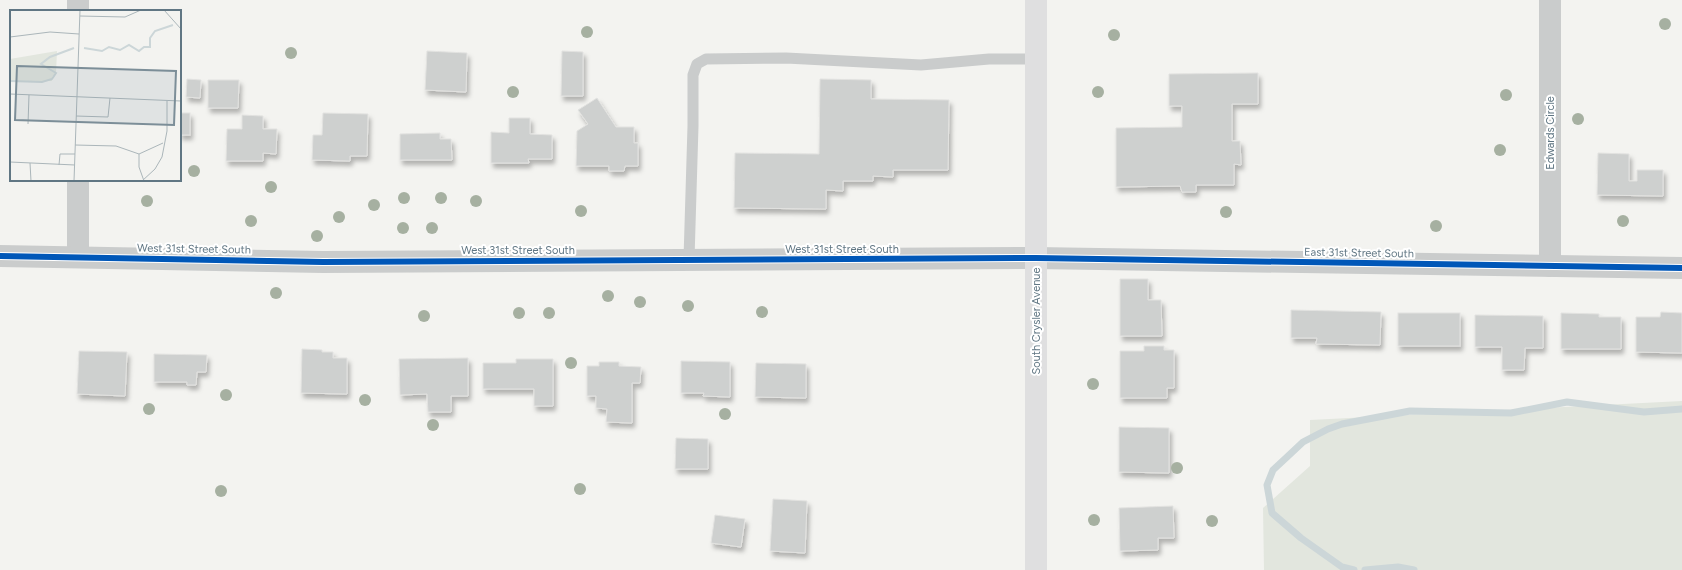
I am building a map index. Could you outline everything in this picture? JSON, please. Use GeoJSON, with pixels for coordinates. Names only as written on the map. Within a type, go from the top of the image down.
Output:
{"type":"FeatureCollection","features":[{"type":"Feature","properties":{"kind":"main road","name":"South Crysler Avenue"},"geometry":{"type":"LineString","coordinates":[[1036,0],[1036,570]]}},
{"type":"Feature","properties":{"kind":"street","name":"Edwards Circle"},"geometry":{"type":"LineString","coordinates":[[1550,0],[1550,266]]}},
{"type":"Feature","properties":{"kind":"street"},"geometry":{"type":"LineString","coordinates":[[78,181],[78,257]]}},
{"type":"Feature","properties":{"kind":"street","name":"West 31st Street South"},"geometry":{"type":"LineString","coordinates":[[0,256],[323,262],[1036,258]]}},
{"type":"Feature","properties":{"kind":"street","name":"East 31st Street South"},"geometry":{"type":"LineString","coordinates":[[1036,258],[1682,268]]}},
{"type":"Feature","properties":{"kind":"lane"},"geometry":{"type":"LineString","coordinates":[[689,259],[693,76],[697,64],[706,58],[786,58],[921,65],[989,59],[1036,59]]}},
{"type":"Feature","properties":{"kind":"shaded area"},"geometry":{"type":"Polygon","coordinates":[[[1682,401],[1682,570],[1264,570],[1263,508],[1310,466],[1310,420],[1682,401]]]}},
{"type":"Feature","properties":{"kind":"building"},"geometry":{"type":"Polygon","coordinates":[[[427,51],[467,53],[466,92],[425,90],[427,51]]]}},
{"type":"Feature","properties":{"kind":"building"},"geometry":{"type":"Polygon","coordinates":[[[562,51],[583,52],[583,96],[561,96],[562,51]]]}},
{"type":"Feature","properties":{"kind":"building"},"geometry":{"type":"Polygon","coordinates":[[[1258,73],[1258,104],[1232,104],[1232,141],[1240,141],[1241,165],[1234,164],[1234,185],[1196,185],[1196,192],[1182,192],[1180,186],[1116,187],[1116,128],[1182,127],[1182,106],[1169,106],[1169,74],[1258,73]]]}},
{"type":"Feature","properties":{"kind":"building"},"geometry":{"type":"Polygon","coordinates":[[[187,79],[201,80],[200,98],[186,97],[187,79]]]}},
{"type":"Feature","properties":{"kind":"building"},"geometry":{"type":"Polygon","coordinates":[[[820,79],[871,80],[871,99],[949,100],[948,170],[893,170],[893,177],[873,176],[873,181],[843,181],[843,191],[826,190],[826,209],[734,208],[735,153],[819,154],[820,79]]]}},
{"type":"Feature","properties":{"kind":"building"},"geometry":{"type":"Polygon","coordinates":[[[208,80],[239,80],[238,108],[208,108],[208,80]]]}},
{"type":"Feature","properties":{"kind":"building"},"geometry":{"type":"Polygon","coordinates":[[[597,98],[616,127],[634,127],[634,143],[638,143],[638,166],[625,166],[624,171],[609,171],[609,166],[576,166],[577,131],[588,124],[578,110],[597,98]]]}},
{"type":"Feature","properties":{"kind":"building"},"geometry":{"type":"Polygon","coordinates":[[[181,113],[190,113],[190,135],[181,135],[181,113]]]}},
{"type":"Feature","properties":{"kind":"building"},"geometry":{"type":"Polygon","coordinates":[[[323,113],[368,114],[367,156],[350,156],[350,161],[312,160],[313,135],[322,135],[323,113]]]}},
{"type":"Feature","properties":{"kind":"building"},"geometry":{"type":"Polygon","coordinates":[[[242,115],[263,116],[263,129],[277,129],[276,154],[263,153],[263,161],[226,161],[227,129],[242,129],[242,115]]]}},
{"type":"Feature","properties":{"kind":"building"},"geometry":{"type":"Polygon","coordinates":[[[509,118],[530,118],[530,134],[552,135],[552,159],[528,159],[529,163],[491,163],[491,132],[509,133],[509,118]]]}},
{"type":"Feature","properties":{"kind":"building"},"geometry":{"type":"Polygon","coordinates":[[[440,133],[440,139],[451,139],[452,160],[400,160],[400,134],[440,133]]]}},
{"type":"Feature","properties":{"kind":"building"},"geometry":{"type":"Polygon","coordinates":[[[1598,153],[1629,154],[1629,181],[1637,181],[1637,170],[1663,170],[1663,196],[1597,195],[1598,153]]]}},
{"type":"Feature","properties":{"kind":"building"},"geometry":{"type":"Polygon","coordinates":[[[1120,279],[1148,279],[1148,300],[1161,300],[1162,336],[1120,336],[1120,279]]]}},
{"type":"Feature","properties":{"kind":"building"},"geometry":{"type":"Polygon","coordinates":[[[1291,310],[1381,312],[1380,345],[1316,344],[1317,338],[1291,338],[1291,310]]]}},
{"type":"Feature","properties":{"kind":"building"},"geometry":{"type":"Polygon","coordinates":[[[1661,312],[1682,313],[1682,353],[1636,352],[1636,317],[1660,317],[1661,312]]]}},
{"type":"Feature","properties":{"kind":"building"},"geometry":{"type":"Polygon","coordinates":[[[1398,313],[1460,313],[1460,346],[1398,346],[1398,313]]]}},
{"type":"Feature","properties":{"kind":"building"},"geometry":{"type":"Polygon","coordinates":[[[1561,313],[1599,314],[1599,317],[1621,317],[1621,349],[1561,349],[1561,313]]]}},
{"type":"Feature","properties":{"kind":"building"},"geometry":{"type":"Polygon","coordinates":[[[1475,315],[1543,316],[1543,348],[1525,348],[1524,370],[1502,370],[1502,347],[1475,347],[1475,315]]]}},
{"type":"Feature","properties":{"kind":"building"},"geometry":{"type":"Polygon","coordinates":[[[1144,346],[1164,346],[1164,350],[1174,350],[1174,388],[1167,388],[1167,398],[1120,398],[1120,351],[1144,351],[1144,346]]]}},
{"type":"Feature","properties":{"kind":"building"},"geometry":{"type":"Polygon","coordinates":[[[302,349],[333,352],[333,358],[347,358],[347,394],[301,393],[302,349]]]}},
{"type":"Feature","properties":{"kind":"building"},"geometry":{"type":"Polygon","coordinates":[[[79,351],[127,352],[125,396],[77,394],[79,351]]]}},
{"type":"Feature","properties":{"kind":"building"},"geometry":{"type":"Polygon","coordinates":[[[154,354],[207,355],[206,372],[197,372],[196,385],[187,385],[187,382],[154,382],[154,354]]]}},
{"type":"Feature","properties":{"kind":"building"},"geometry":{"type":"Polygon","coordinates":[[[468,358],[468,396],[451,396],[451,412],[428,412],[427,394],[400,395],[399,359],[468,358]]]}},
{"type":"Feature","properties":{"kind":"building"},"geometry":{"type":"Polygon","coordinates":[[[516,359],[553,359],[553,406],[534,406],[534,389],[483,389],[483,363],[516,363],[516,359]]]}},
{"type":"Feature","properties":{"kind":"building"},"geometry":{"type":"Polygon","coordinates":[[[681,361],[730,362],[730,397],[703,396],[704,393],[681,393],[681,361]]]}},
{"type":"Feature","properties":{"kind":"building"},"geometry":{"type":"Polygon","coordinates":[[[599,362],[619,362],[619,366],[641,367],[640,383],[632,383],[632,423],[606,422],[607,409],[596,408],[596,396],[587,396],[587,366],[599,366],[599,362]]]}},
{"type":"Feature","properties":{"kind":"building"},"geometry":{"type":"Polygon","coordinates":[[[756,363],[806,364],[806,398],[755,397],[756,363]]]}},
{"type":"Feature","properties":{"kind":"building"},"geometry":{"type":"Polygon","coordinates":[[[1119,427],[1169,428],[1169,473],[1119,472],[1119,427]]]}},
{"type":"Feature","properties":{"kind":"building"},"geometry":{"type":"Polygon","coordinates":[[[676,438],[708,439],[708,469],[675,469],[676,438]]]}},
{"type":"Feature","properties":{"kind":"building"},"geometry":{"type":"Polygon","coordinates":[[[773,499],[807,501],[805,553],[770,551],[773,499]]]}},
{"type":"Feature","properties":{"kind":"building"},"geometry":{"type":"Polygon","coordinates":[[[1173,506],[1174,538],[1158,538],[1158,550],[1120,551],[1119,508],[1173,506]]]}},
{"type":"Feature","properties":{"kind":"building"},"geometry":{"type":"Polygon","coordinates":[[[715,515],[745,519],[741,547],[711,543],[715,515]]]}},
{"type":"Feature","properties":{"kind":"waterway"},"geometry":{"type":"LineString","coordinates":[[1354,570],[1342,567],[1301,538],[1272,513],[1267,485],[1273,470],[1303,442],[1328,429],[1342,424],[1410,411],[1511,413],[1567,402],[1644,412],[1682,409]]}},
{"type":"Feature","properties":{"kind":"waterway"},"geometry":{"type":"LineString","coordinates":[[1365,570],[1398,567],[1414,570]]}},
{"type":"Feature","properties":{"kind":"cycle path"},"geometry":{"type":"LineString","coordinates":[[0,256],[323,262],[1036,258],[1682,268]]}}]}
